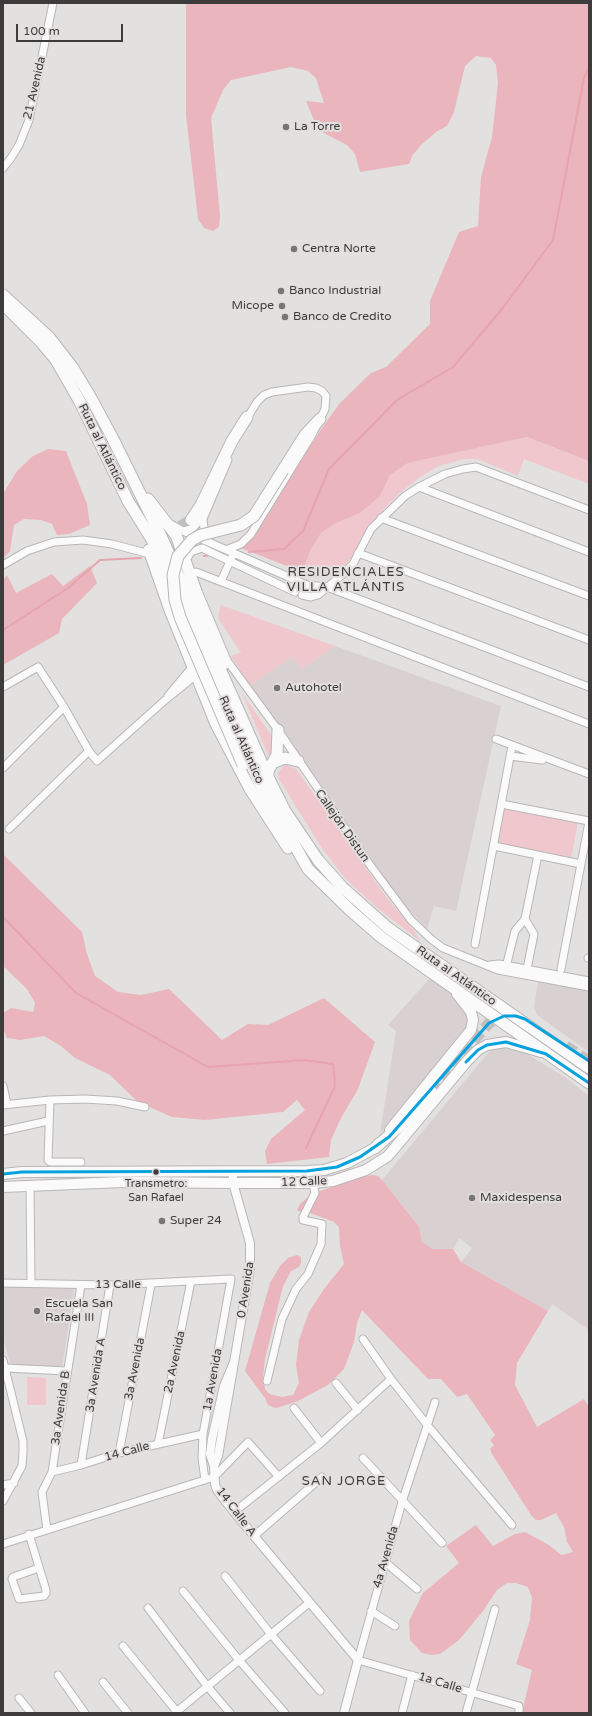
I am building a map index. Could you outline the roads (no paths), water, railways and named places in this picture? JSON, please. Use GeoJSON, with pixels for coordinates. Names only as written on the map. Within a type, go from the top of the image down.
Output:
{"type":"FeatureCollection","features":[{"type":"Feature","properties":{"kind":"highway","name":"Ruta al Atlántico"},"geometry":{"type":"LineString","coordinates":[[3,295],[49,337],[73,368],[112,437],[178,573],[268,777],[286,811],[318,860],[359,903],[388,928],[589,1068]]}},
{"type":"Feature","properties":{"kind":"highway","name":"Ruta al Atlántico"},"geometry":{"type":"LineString","coordinates":[[3,304],[41,342],[56,360],[91,423],[128,501],[151,538],[184,608],[259,782],[308,869],[381,937],[589,1083]]}},
{"type":"Feature","properties":{"kind":"highway"},"geometry":{"type":"LineString","coordinates":[[56,360],[82,397],[136,502],[148,519]]}},
{"type":"Feature","properties":{"kind":"highway"},"geometry":{"type":"LineString","coordinates":[[191,520],[232,441],[247,417]]}},
{"type":"Feature","properties":{"kind":"highway"},"geometry":{"type":"LineString","coordinates":[[246,783],[243,765],[180,617],[175,600],[173,575],[178,556],[192,540],[201,535],[241,525],[254,516],[284,470],[304,435],[320,419]]}},
{"type":"Feature","properties":{"kind":"highway"},"geometry":{"type":"LineString","coordinates":[[133,480],[176,535],[183,551],[185,562],[254,735],[257,754]]}},
{"type":"Feature","properties":{"kind":"highway"},"geometry":{"type":"LineString","coordinates":[[128,501],[150,552],[170,610],[216,724],[246,783],[284,842],[308,869]]}},
{"type":"Feature","properties":{"kind":"highway"},"geometry":{"type":"LineString","coordinates":[[268,777],[268,771],[274,762],[279,748],[278,730]]}},
{"type":"Feature","properties":{"kind":"highway"},"geometry":{"type":"LineString","coordinates":[[274,762],[285,758],[298,761]]}},
{"type":"Feature","properties":{"kind":"highway"},"geometry":{"type":"LineString","coordinates":[[375,1148],[402,1124],[431,1091]]}},
{"type":"Feature","properties":{"kind":"main road","name":"12 Calle"},"geometry":{"type":"LineString","coordinates":[[3,1174],[22,1172],[307,1171],[337,1167],[360,1157],[375,1148],[471,1030],[473,1020],[468,1006],[462,998],[434,975]]}},
{"type":"Feature","properties":{"kind":"main road","name":"12 Calle"},"geometry":{"type":"LineString","coordinates":[[3,1187],[123,1182],[313,1183],[344,1178],[366,1170],[380,1162],[398,1146],[467,1061],[478,1050],[487,1045],[506,1042],[546,1054]]}},
{"type":"Feature","properties":{"kind":"main road"},"geometry":{"type":"LineString","coordinates":[[337,1167],[350,1166],[370,1158],[374,1158],[380,1162]]}},
{"type":"Feature","properties":{"kind":"street","name":"21 Avenida"},"geometry":{"type":"LineString","coordinates":[[3,168],[12,158],[29,120],[53,3]]}},
{"type":"Feature","properties":{"kind":"street"},"geometry":{"type":"LineString","coordinates":[[209,542],[206,538],[203,526],[206,514],[247,417],[257,402],[264,395],[272,392],[308,387],[316,388],[322,391],[326,396],[325,409],[320,419],[251,534],[231,551],[230,561],[221,582]]}},
{"type":"Feature","properties":{"kind":"street"},"geometry":{"type":"LineString","coordinates":[[307,585],[308,591],[303,596],[315,597],[353,564],[371,529],[381,518],[419,487],[445,474],[463,469],[476,467],[589,510]]}},
{"type":"Feature","properties":{"kind":"street"},"geometry":{"type":"LineString","coordinates":[[419,487],[589,552]]}},
{"type":"Feature","properties":{"kind":"street"},"geometry":{"type":"LineString","coordinates":[[183,531],[193,528],[206,514]]}},
{"type":"Feature","properties":{"kind":"street"},"geometry":{"type":"LineString","coordinates":[[381,518],[589,596]]}},
{"type":"Feature","properties":{"kind":"street"},"geometry":{"type":"LineString","coordinates":[[166,521],[183,531],[307,585],[327,587],[589,687]]}},
{"type":"Feature","properties":{"kind":"street"},"geometry":{"type":"LineString","coordinates":[[3,565],[28,551],[54,542],[83,540],[112,544],[146,553]]}},
{"type":"Feature","properties":{"kind":"street"},"geometry":{"type":"LineString","coordinates":[[185,562],[190,552],[198,548],[202,548],[294,592]]}},
{"type":"Feature","properties":{"kind":"street"},"geometry":{"type":"LineString","coordinates":[[358,553],[589,640]]}},
{"type":"Feature","properties":{"kind":"street"},"geometry":{"type":"LineString","coordinates":[[196,572],[589,724]]}},
{"type":"Feature","properties":{"kind":"street","name":"Callejón Distun"},"geometry":{"type":"LineString","coordinates":[[222,654],[278,730],[370,865],[412,920],[443,948],[466,959],[589,987]]}},
{"type":"Feature","properties":{"kind":"street"},"geometry":{"type":"LineString","coordinates":[[3,686],[38,666],[64,707],[89,751],[95,760],[98,761],[164,701],[194,670]]}},
{"type":"Feature","properties":{"kind":"street"},"geometry":{"type":"LineString","coordinates":[[3,768],[64,707]]}},
{"type":"Feature","properties":{"kind":"street"},"geometry":{"type":"LineString","coordinates":[[496,739],[589,774]]}},
{"type":"Feature","properties":{"kind":"street"},"geometry":{"type":"LineString","coordinates":[[475,944],[512,746]]}},
{"type":"Feature","properties":{"kind":"street"},"geometry":{"type":"LineString","coordinates":[[9,829],[89,751]]}},
{"type":"Feature","properties":{"kind":"street"},"geometry":{"type":"LineString","coordinates":[[510,756],[556,762]]}},
{"type":"Feature","properties":{"kind":"street"},"geometry":{"type":"LineString","coordinates":[[501,804],[589,821],[561,969]]}},
{"type":"Feature","properties":{"kind":"street"},"geometry":{"type":"LineString","coordinates":[[494,846],[581,864]]}},
{"type":"Feature","properties":{"kind":"street"},"geometry":{"type":"LineString","coordinates":[[505,969],[515,931],[525,919],[538,855]]}},
{"type":"Feature","properties":{"kind":"street"},"geometry":{"type":"LineString","coordinates":[[525,919],[534,934],[526,973]]}},
{"type":"Feature","properties":{"kind":"street","name":"Callejón Distun"},"geometry":{"type":"LineString","coordinates":[[526,973],[589,981]]}},
{"type":"Feature","properties":{"kind":"street"},"geometry":{"type":"LineString","coordinates":[[3,1086],[5,1105],[85,1098],[117,1101],[145,1107]]}},
{"type":"Feature","properties":{"kind":"street"},"geometry":{"type":"LineString","coordinates":[[50,1100],[48,1120],[49,1161],[81,1162]]}},
{"type":"Feature","properties":{"kind":"street"},"geometry":{"type":"LineString","coordinates":[[3,1131],[48,1120]]}},
{"type":"Feature","properties":{"kind":"street","name":"0 Avenida"},"geometry":{"type":"LineString","coordinates":[[214,1477],[214,1466],[210,1454],[216,1418],[224,1386],[234,1362],[250,1269],[251,1251],[233,1183],[233,1171]]}},
{"type":"Feature","properties":{"kind":"street"},"geometry":{"type":"LineString","coordinates":[[267,1381],[282,1319],[296,1289],[308,1274],[321,1244],[322,1224],[303,1220],[303,1216],[315,1193],[313,1183]]}},
{"type":"Feature","properties":{"kind":"street"},"geometry":{"type":"LineString","coordinates":[[30,1185],[31,1283]]}},
{"type":"Feature","properties":{"kind":"street","name":"13 Calle"},"geometry":{"type":"LineString","coordinates":[[3,1283],[151,1285],[229,1278],[231,1281]]}},
{"type":"Feature","properties":{"kind":"street","name":"2a Avenida"},"geometry":{"type":"LineString","coordinates":[[158,1444],[191,1281]]}},
{"type":"Feature","properties":{"kind":"street","name":"1a Avenida"},"geometry":{"type":"LineString","coordinates":[[205,1480],[202,1458],[203,1434],[231,1281]]}},
{"type":"Feature","properties":{"kind":"street","name":"3a Avenida B"},"geometry":{"type":"LineString","coordinates":[[47,1530],[42,1492],[52,1472],[66,1372],[81,1285]]}},
{"type":"Feature","properties":{"kind":"street","name":"3a Avenida A"},"geometry":{"type":"LineString","coordinates":[[81,1466],[110,1285]]}},
{"type":"Feature","properties":{"kind":"street","name":"3a Avenida"},"geometry":{"type":"LineString","coordinates":[[119,1453],[151,1285]]}},
{"type":"Feature","properties":{"kind":"street"},"geometry":{"type":"LineString","coordinates":[[362,1339],[428,1426],[512,1525]]}},
{"type":"Feature","properties":{"kind":"street"},"geometry":{"type":"LineString","coordinates":[[3,1360],[23,1441],[22,1466],[3,1501]]}},
{"type":"Feature","properties":{"kind":"street"},"geometry":{"type":"LineString","coordinates":[[6,1368],[66,1372]]}},
{"type":"Feature","properties":{"kind":"street"},"geometry":{"type":"LineString","coordinates":[[234,1512],[321,1443],[391,1379]]}},
{"type":"Feature","properties":{"kind":"street"},"geometry":{"type":"LineString","coordinates":[[336,1383],[358,1410]]}},
{"type":"Feature","properties":{"kind":"street","name":"4a Avenida"},"geometry":{"type":"LineString","coordinates":[[344,1713],[402,1502],[435,1402]]}},
{"type":"Feature","properties":{"kind":"street"},"geometry":{"type":"LineString","coordinates":[[294,1408],[321,1443]]}},
{"type":"Feature","properties":{"kind":"street","name":"14 Calle"},"geometry":{"type":"LineString","coordinates":[[52,1472],[81,1466],[119,1453],[203,1434]]}},
{"type":"Feature","properties":{"kind":"street"},"geometry":{"type":"LineString","coordinates":[[214,1477],[248,1442],[279,1477]]}},
{"type":"Feature","properties":{"kind":"street"},"geometry":{"type":"LineString","coordinates":[[363,1458],[402,1502],[442,1543]]}},
{"type":"Feature","properties":{"kind":"street","name":"14 Calle A"},"geometry":{"type":"LineString","coordinates":[[3,1544],[29,1534],[47,1530],[214,1477],[217,1490],[234,1512],[358,1660]]}},
{"type":"Feature","properties":{"kind":"street"},"geometry":{"type":"LineString","coordinates":[[254,1536],[322,1477]]}},
{"type":"Feature","properties":{"kind":"street"},"geometry":{"type":"LineString","coordinates":[[3,1485],[14,1483]]}},
{"type":"Feature","properties":{"kind":"street"},"geometry":{"type":"LineString","coordinates":[[29,1534],[39,1568],[46,1593],[44,1596],[19,1599],[12,1579],[39,1568]]}},
{"type":"Feature","properties":{"kind":"street"},"geometry":{"type":"LineString","coordinates":[[385,1562],[417,1589]]}},
{"type":"Feature","properties":{"kind":"street"},"geometry":{"type":"LineString","coordinates":[[226,1576],[270,1633],[320,1691]]}},
{"type":"Feature","properties":{"kind":"street"},"geometry":{"type":"LineString","coordinates":[[183,1590],[238,1660],[285,1713]]}},
{"type":"Feature","properties":{"kind":"street"},"geometry":{"type":"LineString","coordinates":[[123,1646],[177,1712],[270,1633],[309,1603]]}},
{"type":"Feature","properties":{"kind":"street"},"geometry":{"type":"LineString","coordinates":[[148,1608],[207,1686],[230,1713]]}},
{"type":"Feature","properties":{"kind":"street"},"geometry":{"type":"LineString","coordinates":[[466,1713],[495,1609]]}},
{"type":"Feature","properties":{"kind":"street"},"geometry":{"type":"LineString","coordinates":[[371,1611],[395,1626]]}},
{"type":"Feature","properties":{"kind":"street","name":"1a Calle"},"geometry":{"type":"LineString","coordinates":[[358,1660],[518,1706],[519,1711]]}},
{"type":"Feature","properties":{"kind":"street"},"geometry":{"type":"LineString","coordinates":[[58,1675],[85,1713]]}},
{"type":"Feature","properties":{"kind":"street"},"geometry":{"type":"LineString","coordinates":[[402,1713],[412,1675]]}},
{"type":"Feature","properties":{"kind":"street"},"geometry":{"type":"LineString","coordinates":[[103,1682],[128,1713]]}},
{"type":"Feature","properties":{"kind":"street"},"geometry":{"type":"LineString","coordinates":[[19,1698],[31,1713]]}},
{"type":"Feature","properties":{"kind":"waterway"},"geometry":{"type":"LineString","coordinates":[[249,552],[284,549],[303,531],[329,469],[397,400],[453,367],[502,309],[553,240],[584,78],[589,68]]}},
{"type":"Feature","properties":{"kind":"waterway"},"geometry":{"type":"LineString","coordinates":[[204,556],[210,555]]}},
{"type":"Feature","properties":{"kind":"waterway"},"geometry":{"type":"LineString","coordinates":[[3,630],[68,588],[100,560],[141,558]]}},
{"type":"Feature","properties":{"kind":"waterway"},"geometry":{"type":"LineString","coordinates":[[3,917],[76,993],[208,1067],[304,1060],[333,1064],[335,1086],[306,1148]]}},
{"type":"Feature","properties":{"kind":"tunnel"},"geometry":{"type":"LineString","coordinates":[[150,520],[162,528],[171,529],[179,527],[191,520]]}},
{"type":"Feature","properties":{"kind":"tunnel"},"geometry":{"type":"LineString","coordinates":[[431,1091],[489,1023],[504,1016],[519,1017]]}},
{"type":"Feature","properties":{"kind":"tunnel"},"geometry":{"type":"LineString","coordinates":[[566,1046],[589,1061]]}},
{"type":"Feature","properties":{"kind":"place","name":"La Torre"},"geometry":{"type":"Point","coordinates":[286,127]}},
{"type":"Feature","properties":{"kind":"place","name":"Centra Norte"},"geometry":{"type":"Point","coordinates":[294,249]}},
{"type":"Feature","properties":{"kind":"place","name":"Banco Industrial"},"geometry":{"type":"Point","coordinates":[281,291]}},
{"type":"Feature","properties":{"kind":"place","name":"Micope"},"geometry":{"type":"Point","coordinates":[282,306]}},
{"type":"Feature","properties":{"kind":"place","name":"Banco de Credito"},"geometry":{"type":"Point","coordinates":[285,317]}},
{"type":"Feature","properties":{"kind":"place","name":"Autohotel"},"geometry":{"type":"Point","coordinates":[277,688]}},
{"type":"Feature","properties":{"kind":"place","name":"Transmetro: San Rafael"},"geometry":{"type":"Point","coordinates":[156,1172]}},
{"type":"Feature","properties":{"kind":"place","name":"Maxidespensa"},"geometry":{"type":"Point","coordinates":[472,1198]}},
{"type":"Feature","properties":{"kind":"place","name":"Super 24"},"geometry":{"type":"Point","coordinates":[162,1221]}},
{"type":"Feature","properties":{"kind":"place","name":"Escuela San Rafael III"},"geometry":{"type":"Point","coordinates":[37,1311]}},
{"type":"Feature","properties":{"kind":"district","name":"RESIDENCIALES VILLA ATLÁNTIS"},"geometry":{"type":"Point","coordinates":[346,580]}},
{"type":"Feature","properties":{"kind":"district","name":"SAN JORGE"},"geometry":{"type":"Point","coordinates":[344,1482]}}]}
